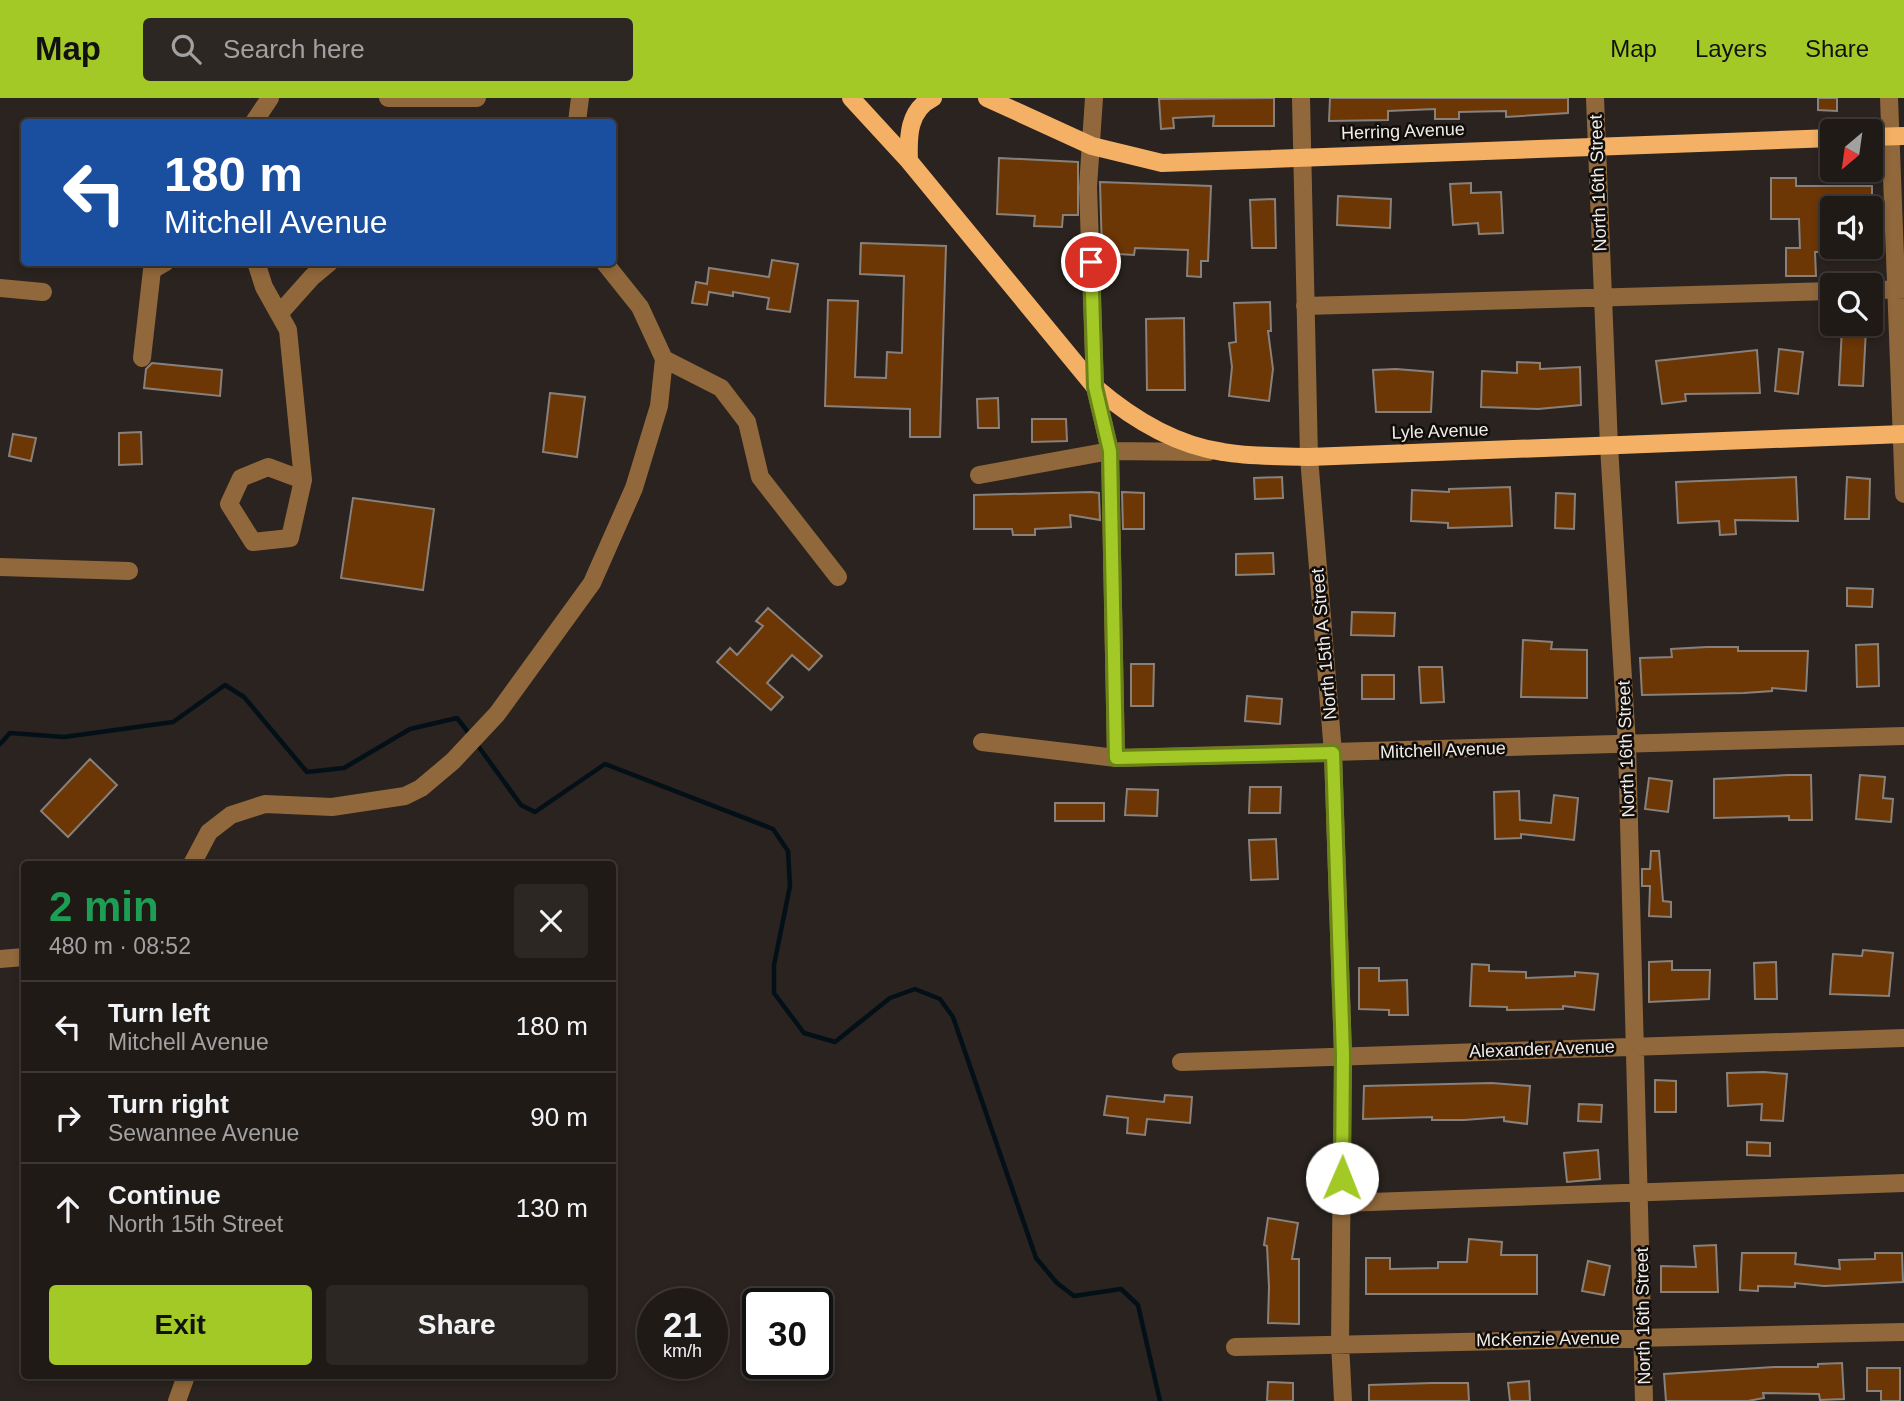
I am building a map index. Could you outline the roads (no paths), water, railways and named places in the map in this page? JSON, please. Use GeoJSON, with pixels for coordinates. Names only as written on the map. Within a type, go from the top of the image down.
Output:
{"type":"FeatureCollection","features":[{"type":"Feature","properties":{"kind":"main road"},"geometry":{"type":"LineString","coordinates":[[851,98],[909,161],[1095,387],[1121,409],[1148,426],[1176,439],[1222,452]]}},
{"type":"Feature","properties":{"kind":"main road"},"geometry":{"type":"LineString","coordinates":[[909,161],[908,139],[914,118],[920,108],[933,98]]}},
{"type":"Feature","properties":{"kind":"main road","name":"Herring Avenue"},"geometry":{"type":"LineString","coordinates":[[987,98],[1092,146],[1162,163],[1820,138]]}},
{"type":"Feature","properties":{"kind":"main road","name":"Lyle Avenue"},"geometry":{"type":"LineString","coordinates":[[1222,452],[1309,457],[1902,434]]}},
{"type":"Feature","properties":{"kind":"street"},"geometry":{"type":"LineString","coordinates":[[256,119],[270,98]]}},
{"type":"Feature","properties":{"kind":"street"},"geometry":{"type":"LineString","coordinates":[[388,98],[477,98]]}},
{"type":"Feature","properties":{"kind":"street"},"geometry":{"type":"LineString","coordinates":[[577,119],[580,98]]}},
{"type":"Feature","properties":{"kind":"street"},"geometry":{"type":"LineString","coordinates":[[1094,98],[1088,187],[1095,387],[1110,451],[1116,758]]}},
{"type":"Feature","properties":{"kind":"street","name":"North 15th A Street"},"geometry":{"type":"LineString","coordinates":[[1301,98],[1309,457],[1333,753],[1343,1055],[1340,1343],[1343,1401]]}},
{"type":"Feature","properties":{"kind":"street","name":"North 16th Street"},"geometry":{"type":"LineString","coordinates":[[1595,98],[1609,446],[1627,744],[1644,1401]]}},
{"type":"Feature","properties":{"kind":"street"},"geometry":{"type":"LineString","coordinates":[[1889,98],[1897,136],[1904,494]]}},
{"type":"Feature","properties":{"kind":"street"},"geometry":{"type":"LineString","coordinates":[[142,358],[152,270],[159,266]]}},
{"type":"Feature","properties":{"kind":"street"},"geometry":{"type":"LineString","coordinates":[[258,266],[288,330],[303,480],[290,538],[253,542],[229,504],[241,478],[268,467],[303,480]]}},
{"type":"Feature","properties":{"kind":"street"},"geometry":{"type":"LineString","coordinates":[[279,314],[325,266]]}},
{"type":"Feature","properties":{"kind":"street"},"geometry":{"type":"LineString","coordinates":[[194,861],[209,832],[231,815],[265,804],[332,807],[405,796],[421,788],[453,761],[497,713],[592,583],[634,488],[659,406],[664,359],[640,307],[607,266]]}},
{"type":"Feature","properties":{"kind":"street"},"geometry":{"type":"LineString","coordinates":[[0,288],[43,292]]}},
{"type":"Feature","properties":{"kind":"street"},"geometry":{"type":"LineString","coordinates":[[1305,306],[1820,291]]}},
{"type":"Feature","properties":{"kind":"street"},"geometry":{"type":"LineString","coordinates":[[664,359],[721,388],[747,422],[760,477],[838,577]]}},
{"type":"Feature","properties":{"kind":"street","name":"Lyle Avenue"},"geometry":{"type":"LineString","coordinates":[[979,475],[1110,451],[1222,452]]}},
{"type":"Feature","properties":{"kind":"street"},"geometry":{"type":"LineString","coordinates":[[0,567],[129,571]]}},
{"type":"Feature","properties":{"kind":"street","name":"Mitchell Avenue"},"geometry":{"type":"LineString","coordinates":[[982,742],[1116,758],[1904,736]]}},
{"type":"Feature","properties":{"kind":"street"},"geometry":{"type":"LineString","coordinates":[[0,959],[21,957]]}},
{"type":"Feature","properties":{"kind":"street","name":"Alexander Avenue"},"geometry":{"type":"LineString","coordinates":[[1181,1062],[1904,1038]]}},
{"type":"Feature","properties":{"kind":"street"},"geometry":{"type":"LineString","coordinates":[[1342,1203],[1904,1183]]}},
{"type":"Feature","properties":{"kind":"street","name":"McKenzie Avenue"},"geometry":{"type":"LineString","coordinates":[[1235,1347],[1904,1332]]}},
{"type":"Feature","properties":{"kind":"street"},"geometry":{"type":"LineString","coordinates":[[177,1401],[185,1379]]}},
{"type":"Feature","properties":{"kind":"waterway"},"geometry":{"type":"LineString","coordinates":[[0,744],[10,733],[64,737],[173,722],[225,685],[244,697],[307,772],[344,768],[410,729],[457,718],[471,736]]}},
{"type":"Feature","properties":{"kind":"waterway"},"geometry":{"type":"LineString","coordinates":[[476,743],[521,805],[535,812],[605,764],[773,829],[788,851],[790,886],[774,965],[774,993],[804,1033],[835,1042],[890,998],[915,989],[940,999],[953,1017],[1036,1258],[1057,1283],[1074,1296],[1121,1289],[1138,1305],[1160,1401]]}}]}
